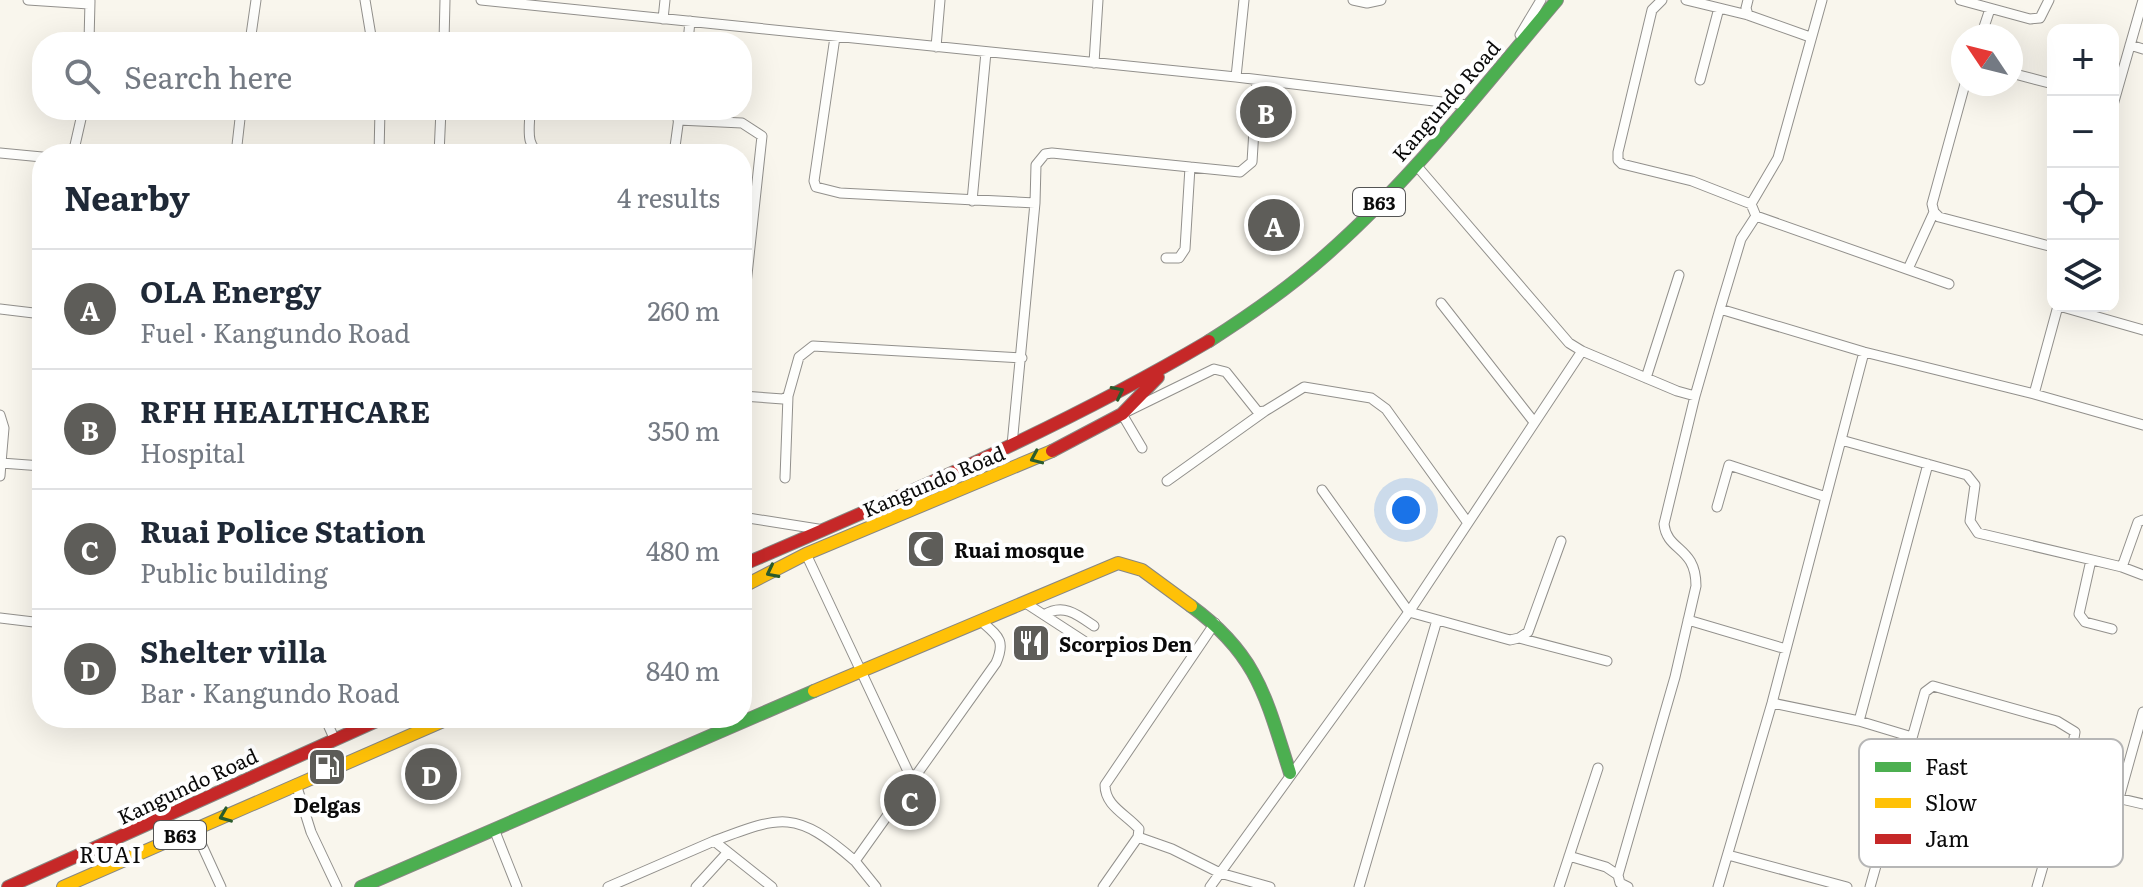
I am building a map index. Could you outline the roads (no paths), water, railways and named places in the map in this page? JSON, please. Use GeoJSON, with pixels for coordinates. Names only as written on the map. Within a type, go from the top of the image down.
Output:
{"type":"FeatureCollection","features":[{"type":"Feature","properties":{"kind":"main road","name":"Kangundo Road"},"geometry":{"type":"LineString","coordinates":[[752,561],[1012,446],[1168,368],[1292,284],[1350,233],[1416,165],[1557,0]]}},
{"type":"Feature","properties":{"kind":"main road","name":"Kangundo Road"},"geometry":{"type":"LineString","coordinates":[[752,582],[806,554],[1071,443],[1122,414],[1168,368]]}},
{"type":"Feature","properties":{"kind":"main road"},"geometry":{"type":"LineString","coordinates":[[1058,422],[1070,433],[1071,443]]}},
{"type":"Feature","properties":{"kind":"main road"},"geometry":{"type":"LineString","coordinates":[[752,715],[1118,563],[1130,564],[1215,623],[1236,645],[1260,685],[1290,773]]}},
{"type":"Feature","properties":{"kind":"main road","name":"Kangundo Road"},"geometry":{"type":"LineString","coordinates":[[8,887],[358,728]]}},
{"type":"Feature","properties":{"kind":"main road","name":"Kangundo Road"},"geometry":{"type":"LineString","coordinates":[[63,887],[427,728]]}},
{"type":"Feature","properties":{"kind":"main road"},"geometry":{"type":"LineString","coordinates":[[361,887],[721,728]]}},
{"type":"Feature","properties":{"kind":"main road"},"geometry":{"type":"LineString","coordinates":[[292,758],[298,783]]}},
{"type":"Feature","properties":{"kind":"street"},"geometry":{"type":"LineString","coordinates":[[31,0],[90,2],[89,32]]}},
{"type":"Feature","properties":{"kind":"street"},"geometry":{"type":"LineString","coordinates":[[251,32],[256,0]]}},
{"type":"Feature","properties":{"kind":"street"},"geometry":{"type":"LineString","coordinates":[[365,0],[370,32]]}},
{"type":"Feature","properties":{"kind":"street"},"geometry":{"type":"LineString","coordinates":[[444,32],[445,0]]}},
{"type":"Feature","properties":{"kind":"street"},"geometry":{"type":"LineString","coordinates":[[481,0],[571,5],[663,19],[1236,77],[1467,105]]}},
{"type":"Feature","properties":{"kind":"street"},"geometry":{"type":"LineString","coordinates":[[663,19],[665,0]]}},
{"type":"Feature","properties":{"kind":"street"},"geometry":{"type":"LineString","coordinates":[[936,47],[940,0]]}},
{"type":"Feature","properties":{"kind":"street"},"geometry":{"type":"LineString","coordinates":[[1094,63],[1098,0]]}},
{"type":"Feature","properties":{"kind":"street"},"geometry":{"type":"LineString","coordinates":[[1236,77],[1244,0]]}},
{"type":"Feature","properties":{"kind":"street"},"geometry":{"type":"LineString","coordinates":[[1353,0],[1367,3],[1381,0]]}},
{"type":"Feature","properties":{"kind":"street"},"geometry":{"type":"LineString","coordinates":[[1508,57],[1541,0]]}},
{"type":"Feature","properties":{"kind":"street"},"geometry":{"type":"LineString","coordinates":[[1662,0],[1652,10],[1618,152],[1618,160],[1622,164],[1692,181],[1751,204],[1756,216],[1949,284]]}},
{"type":"Feature","properties":{"kind":"street"},"geometry":{"type":"LineString","coordinates":[[1686,0],[1748,15],[1810,37]]}},
{"type":"Feature","properties":{"kind":"street"},"geometry":{"type":"LineString","coordinates":[[1748,0],[1748,15]]}},
{"type":"Feature","properties":{"kind":"street"},"geometry":{"type":"LineString","coordinates":[[1751,204],[1778,158],[1822,0]]}},
{"type":"Feature","properties":{"kind":"street"},"geometry":{"type":"LineString","coordinates":[[1960,0],[2030,19],[2040,18],[2049,0]]}},
{"type":"Feature","properties":{"kind":"street"},"geometry":{"type":"LineString","coordinates":[[2115,96],[2143,0]]}},
{"type":"Feature","properties":{"kind":"street"},"geometry":{"type":"LineString","coordinates":[[1700,80],[1719,8]]}},
{"type":"Feature","properties":{"kind":"street"},"geometry":{"type":"LineString","coordinates":[[1985,24],[1990,9]]}},
{"type":"Feature","properties":{"kind":"street"},"geometry":{"type":"LineString","coordinates":[[689,32],[690,21]]}},
{"type":"Feature","properties":{"kind":"street"},"geometry":{"type":"LineString","coordinates":[[835,37],[814,181],[816,187],[840,193],[1035,203]]}},
{"type":"Feature","properties":{"kind":"street"},"geometry":{"type":"LineString","coordinates":[[2130,45],[2143,49]]}},
{"type":"Feature","properties":{"kind":"street"},"geometry":{"type":"LineString","coordinates":[[972,201],[986,52]]}},
{"type":"Feature","properties":{"kind":"street"},"geometry":{"type":"LineString","coordinates":[[2023,76],[2047,82]]}},
{"type":"Feature","properties":{"kind":"street"},"geometry":{"type":"LineString","coordinates":[[1012,446],[1022,358],[1036,165],[1045,154],[1240,172],[1252,162],[1257,81]]}},
{"type":"Feature","properties":{"kind":"street"},"geometry":{"type":"LineString","coordinates":[[1961,96],[1932,204],[1934,212],[1939,217],[2047,245]]}},
{"type":"Feature","properties":{"kind":"street"},"geometry":{"type":"LineString","coordinates":[[75,144],[81,120]]}},
{"type":"Feature","properties":{"kind":"street"},"geometry":{"type":"LineString","coordinates":[[237,144],[240,120]]}},
{"type":"Feature","properties":{"kind":"street"},"geometry":{"type":"LineString","coordinates":[[379,144],[380,120]]}},
{"type":"Feature","properties":{"kind":"street"},"geometry":{"type":"LineString","coordinates":[[439,144],[441,120]]}},
{"type":"Feature","properties":{"kind":"street"},"geometry":{"type":"LineString","coordinates":[[530,120],[530,144]]}},
{"type":"Feature","properties":{"kind":"street"},"geometry":{"type":"LineString","coordinates":[[675,144],[678,120]]}},
{"type":"Feature","properties":{"kind":"street"},"geometry":{"type":"LineString","coordinates":[[718,120],[742,123],[762,136],[752,228]]}},
{"type":"Feature","properties":{"kind":"street"},"geometry":{"type":"LineString","coordinates":[[0,153],[32,156]]}},
{"type":"Feature","properties":{"kind":"street"},"geometry":{"type":"LineString","coordinates":[[1416,165],[1569,343],[1646,378],[1695,396]]}},
{"type":"Feature","properties":{"kind":"street"},"geometry":{"type":"LineString","coordinates":[[1166,258],[1179,258],[1185,249],[1190,167]]}},
{"type":"Feature","properties":{"kind":"street"},"geometry":{"type":"LineString","coordinates":[[1908,269],[1934,212]]}},
{"type":"Feature","properties":{"kind":"street"},"geometry":{"type":"LineString","coordinates":[[1628,887],[1620,883],[1618,875],[1675,677],[1696,586],[1696,572],[1691,559],[1670,539],[1664,524],[1720,309],[1741,239],[1756,216]]}},
{"type":"Feature","properties":{"kind":"street"},"geometry":{"type":"LineString","coordinates":[[1646,378],[1679,275]]}},
{"type":"Feature","properties":{"kind":"street"},"geometry":{"type":"LineString","coordinates":[[1441,303],[1534,422]]}},
{"type":"Feature","properties":{"kind":"street"},"geometry":{"type":"LineString","coordinates":[[0,309],[32,313]]}},
{"type":"Feature","properties":{"kind":"street"},"geometry":{"type":"LineString","coordinates":[[1720,309],[1864,352],[2143,425]]}},
{"type":"Feature","properties":{"kind":"street"},"geometry":{"type":"LineString","coordinates":[[2034,394],[2057,312]]}},
{"type":"Feature","properties":{"kind":"street"},"geometry":{"type":"LineString","coordinates":[[2080,312],[2143,330]]}},
{"type":"Feature","properties":{"kind":"street"},"geometry":{"type":"LineString","coordinates":[[785,478],[788,396],[799,357],[813,346],[1022,358]]}},
{"type":"Feature","properties":{"kind":"street"},"geometry":{"type":"LineString","coordinates":[[1210,887],[1409,612],[1582,351]]}},
{"type":"Feature","properties":{"kind":"street"},"geometry":{"type":"LineString","coordinates":[[1718,887],[1772,703],[1864,352]]}},
{"type":"Feature","properties":{"kind":"street"},"geometry":{"type":"LineString","coordinates":[[1142,448],[1122,414],[1214,369],[1226,372],[1258,412],[1265,411]]}},
{"type":"Feature","properties":{"kind":"street"},"geometry":{"type":"LineString","coordinates":[[1167,481],[1304,387],[1379,401],[1468,523]]}},
{"type":"Feature","properties":{"kind":"street"},"geometry":{"type":"LineString","coordinates":[[752,397],[783,399],[788,396]]}},
{"type":"Feature","properties":{"kind":"street"},"geometry":{"type":"LineString","coordinates":[[0,415],[4,428],[0,476]]}},
{"type":"Feature","properties":{"kind":"street"},"geometry":{"type":"LineString","coordinates":[[1841,440],[1973,479],[1975,485],[1970,521],[1978,533],[2122,567],[2143,575]]}},
{"type":"Feature","properties":{"kind":"street"},"geometry":{"type":"LineString","coordinates":[[1,463],[32,465]]}},
{"type":"Feature","properties":{"kind":"street"},"geometry":{"type":"LineString","coordinates":[[1859,721],[1928,464]]}},
{"type":"Feature","properties":{"kind":"street"},"geometry":{"type":"LineString","coordinates":[[1717,507],[1729,465],[1826,497]]}},
{"type":"Feature","properties":{"kind":"street"},"geometry":{"type":"LineString","coordinates":[[1322,490],[1409,612],[1510,640],[1528,632],[1561,541]]}},
{"type":"Feature","properties":{"kind":"street"},"geometry":{"type":"LineString","coordinates":[[752,519],[822,530]]}},
{"type":"Feature","properties":{"kind":"street"},"geometry":{"type":"LineString","coordinates":[[2122,567],[2138,522],[2143,520]]}},
{"type":"Feature","properties":{"kind":"street"},"geometry":{"type":"LineString","coordinates":[[806,554],[913,782]]}},
{"type":"Feature","properties":{"kind":"street"},"geometry":{"type":"LineString","coordinates":[[2091,560],[2079,614],[2085,622],[2112,629]]}},
{"type":"Feature","properties":{"kind":"street"},"geometry":{"type":"LineString","coordinates":[[1024,602],[1084,641]]}},
{"type":"Feature","properties":{"kind":"street"},"geometry":{"type":"LineString","coordinates":[[1044,615],[1065,609],[1094,626]]}},
{"type":"Feature","properties":{"kind":"street"},"geometry":{"type":"LineString","coordinates":[[0,618],[32,622]]}},
{"type":"Feature","properties":{"kind":"street"},"geometry":{"type":"LineString","coordinates":[[1359,887],[1437,620]]}},
{"type":"Feature","properties":{"kind":"street"},"geometry":{"type":"LineString","coordinates":[[1688,620],[1786,649]]}},
{"type":"Feature","properties":{"kind":"street"},"geometry":{"type":"LineString","coordinates":[[855,861],[996,663],[1002,650],[999,637],[981,621]]}},
{"type":"Feature","properties":{"kind":"street"},"geometry":{"type":"LineString","coordinates":[[1103,887],[1138,837],[1139,829],[1109,802],[1105,785],[1215,623]]}},
{"type":"Feature","properties":{"kind":"street"},"geometry":{"type":"LineString","coordinates":[[1519,638],[1607,661]]}},
{"type":"Feature","properties":{"kind":"street"},"geometry":{"type":"LineString","coordinates":[[1772,703],[1859,721],[1912,737],[1925,692],[1933,686],[2057,721],[2070,727],[2075,739]]}},
{"type":"Feature","properties":{"kind":"street"},"geometry":{"type":"LineString","coordinates":[[2123,784],[2143,712]]}},
{"type":"Feature","properties":{"kind":"street"},"geometry":{"type":"LineString","coordinates":[[330,728],[334,738]]}},
{"type":"Feature","properties":{"kind":"street"},"geometry":{"type":"LineString","coordinates":[[1559,887],[1598,768]]}},
{"type":"Feature","properties":{"kind":"street"},"geometry":{"type":"LineString","coordinates":[[298,783],[311,832],[337,887]]}},
{"type":"Feature","properties":{"kind":"street"},"geometry":{"type":"LineString","coordinates":[[2123,799],[2143,804]]}},
{"type":"Feature","properties":{"kind":"street"},"geometry":{"type":"LineString","coordinates":[[608,887],[714,841],[774,821],[788,820],[838,846],[876,887]]}},
{"type":"Feature","properties":{"kind":"street"},"geometry":{"type":"LineString","coordinates":[[193,828],[221,887]]}},
{"type":"Feature","properties":{"kind":"street"},"geometry":{"type":"LineString","coordinates":[[494,829],[517,887]]}},
{"type":"Feature","properties":{"kind":"street"},"geometry":{"type":"LineString","coordinates":[[1138,837],[1172,849],[1220,873],[1270,887]]}},
{"type":"Feature","properties":{"kind":"street"},"geometry":{"type":"LineString","coordinates":[[714,841],[772,887]]}},
{"type":"Feature","properties":{"kind":"street"},"geometry":{"type":"LineString","coordinates":[[696,887],[727,853]]}},
{"type":"Feature","properties":{"kind":"street"},"geometry":{"type":"LineString","coordinates":[[1728,855],[1813,882],[1847,887]]}},
{"type":"Feature","properties":{"kind":"street"},"geometry":{"type":"LineString","coordinates":[[1569,856],[1606,867],[1618,875]]}},
{"type":"Feature","properties":{"kind":"street"},"geometry":{"type":"LineString","coordinates":[[1870,887],[1876,867]]}},
{"type":"Feature","properties":{"kind":"street"},"geometry":{"type":"LineString","coordinates":[[2037,887],[2043,867]]}},
{"type":"Feature","properties":{"kind":"place","name":"RFH HEALTHCARE"},"geometry":{"type":"Point","coordinates":[1266,112]}},
{"type":"Feature","properties":{"kind":"place","name":"OLA Energy"},"geometry":{"type":"Point","coordinates":[1274,225]}},
{"type":"Feature","properties":{"kind":"place","name":"Ruai mosque"},"geometry":{"type":"Point","coordinates":[926,549]}},
{"type":"Feature","properties":{"kind":"place","name":"Scorpios Den"},"geometry":{"type":"Point","coordinates":[1031,643]}},
{"type":"Feature","properties":{"kind":"place","name":"Delgas"},"geometry":{"type":"Point","coordinates":[327,767]}},
{"type":"Feature","properties":{"kind":"place","name":"Shelter villa"},"geometry":{"type":"Point","coordinates":[431,774]}},
{"type":"Feature","properties":{"kind":"place","name":"Ruai Police Station"},"geometry":{"type":"Point","coordinates":[910,800]}},
{"type":"Feature","properties":{"kind":"district","name":"RUAI"},"geometry":{"type":"Point","coordinates":[111,853]}}]}
